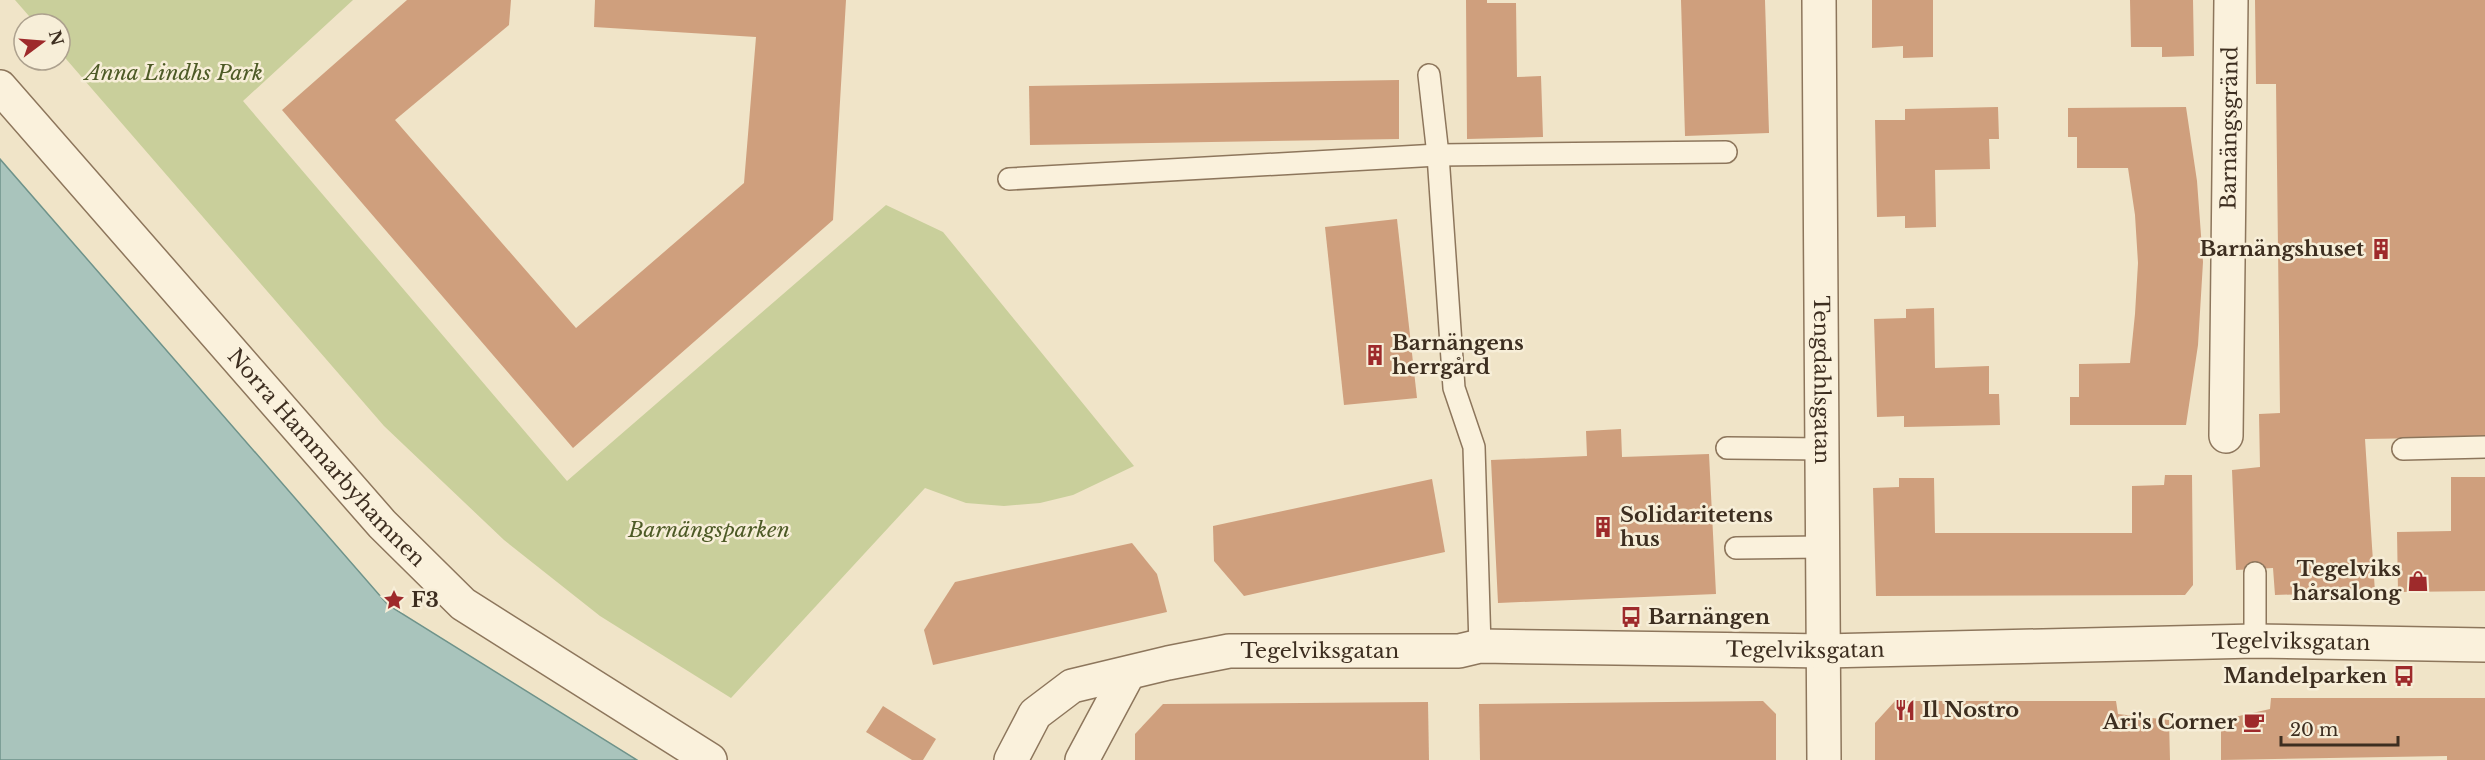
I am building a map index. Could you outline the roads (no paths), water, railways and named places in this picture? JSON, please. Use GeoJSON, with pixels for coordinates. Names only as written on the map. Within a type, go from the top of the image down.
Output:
{"type":"FeatureCollection","features":[{"type":"Feature","properties":{"kind":"street","name":"Tengdahlsgatan"},"geometry":{"type":"LineString","coordinates":[[1819,0],[1824,760]]}},
{"type":"Feature","properties":{"kind":"street","name":"Barnängsgränd"},"geometry":{"type":"LineString","coordinates":[[2226,436],[2231,0]]}},
{"type":"Feature","properties":{"kind":"street","name":"Norra Hammarbyhamnen"},"geometry":{"type":"LineString","coordinates":[[0,87],[382,524],[463,604],[710,760]]}},
{"type":"Feature","properties":{"kind":"street","name":"Tegelviksgatan"},"geometry":{"type":"LineString","coordinates":[[1011,760],[1035,714],[1072,686],[1229,651],[1459,651],[1480,646],[1824,651],[2255,641],[2485,645]]}},
{"type":"Feature","properties":{"kind":"street"},"geometry":{"type":"LineString","coordinates":[[1082,760],[1128,674]]}},
{"type":"Feature","properties":{"kind":"lane"},"geometry":{"type":"LineString","coordinates":[[1429,75],[1438,155],[1454,388],[1474,447],[1480,646]]}},
{"type":"Feature","properties":{"kind":"lane"},"geometry":{"type":"LineString","coordinates":[[1009,179],[1438,155],[1726,152]]}},
{"type":"Feature","properties":{"kind":"lane"},"geometry":{"type":"LineString","coordinates":[[2403,449],[2485,447]]}},
{"type":"Feature","properties":{"kind":"lane"},"geometry":{"type":"LineString","coordinates":[[1727,448],[1823,449]]}},
{"type":"Feature","properties":{"kind":"lane"},"geometry":{"type":"LineString","coordinates":[[1736,548],[1823,547]]}},
{"type":"Feature","properties":{"kind":"lane"},"geometry":{"type":"LineString","coordinates":[[2255,573],[2255,641]]}},
{"type":"Feature","properties":{"kind":"water"},"geometry":{"type":"Polygon","coordinates":[[[0,159],[388,605],[637,760],[0,760],[0,159]]]}},
{"type":"Feature","properties":{"kind":"place","name":"Barnängshuset"},"geometry":{"type":"Point","coordinates":[2381,249]}},
{"type":"Feature","properties":{"kind":"place","name":"Barnängens herrgård"},"geometry":{"type":"Point","coordinates":[1375,355]}},
{"type":"Feature","properties":{"kind":"place","name":"Solidaritetens hus"},"geometry":{"type":"Point","coordinates":[1603,527]}},
{"type":"Feature","properties":{"kind":"place","name":"Tegelviks hårsalong"},"geometry":{"type":"Point","coordinates":[2418,581]}},
{"type":"Feature","properties":{"kind":"place","name":"F3"},"geometry":{"type":"Point","coordinates":[394,600]}},
{"type":"Feature","properties":{"kind":"place","name":"Barnängen"},"geometry":{"type":"Point","coordinates":[1631,617]}},
{"type":"Feature","properties":{"kind":"place","name":"Mandelparken"},"geometry":{"type":"Point","coordinates":[2404,676]}},
{"type":"Feature","properties":{"kind":"place","name":"Il Nostro"},"geometry":{"type":"Point","coordinates":[1905,710]}},
{"type":"Feature","properties":{"kind":"place","name":"Ari's Corner"},"geometry":{"type":"Point","coordinates":[2254,722]}},
{"type":"Feature","properties":{"kind":"park label","name":"Anna Lindhs Park"},"geometry":{"type":"Point","coordinates":[174,73]}},
{"type":"Feature","properties":{"kind":"park label","name":"Barnängsparken"},"geometry":{"type":"Point","coordinates":[709,530]}}]}
